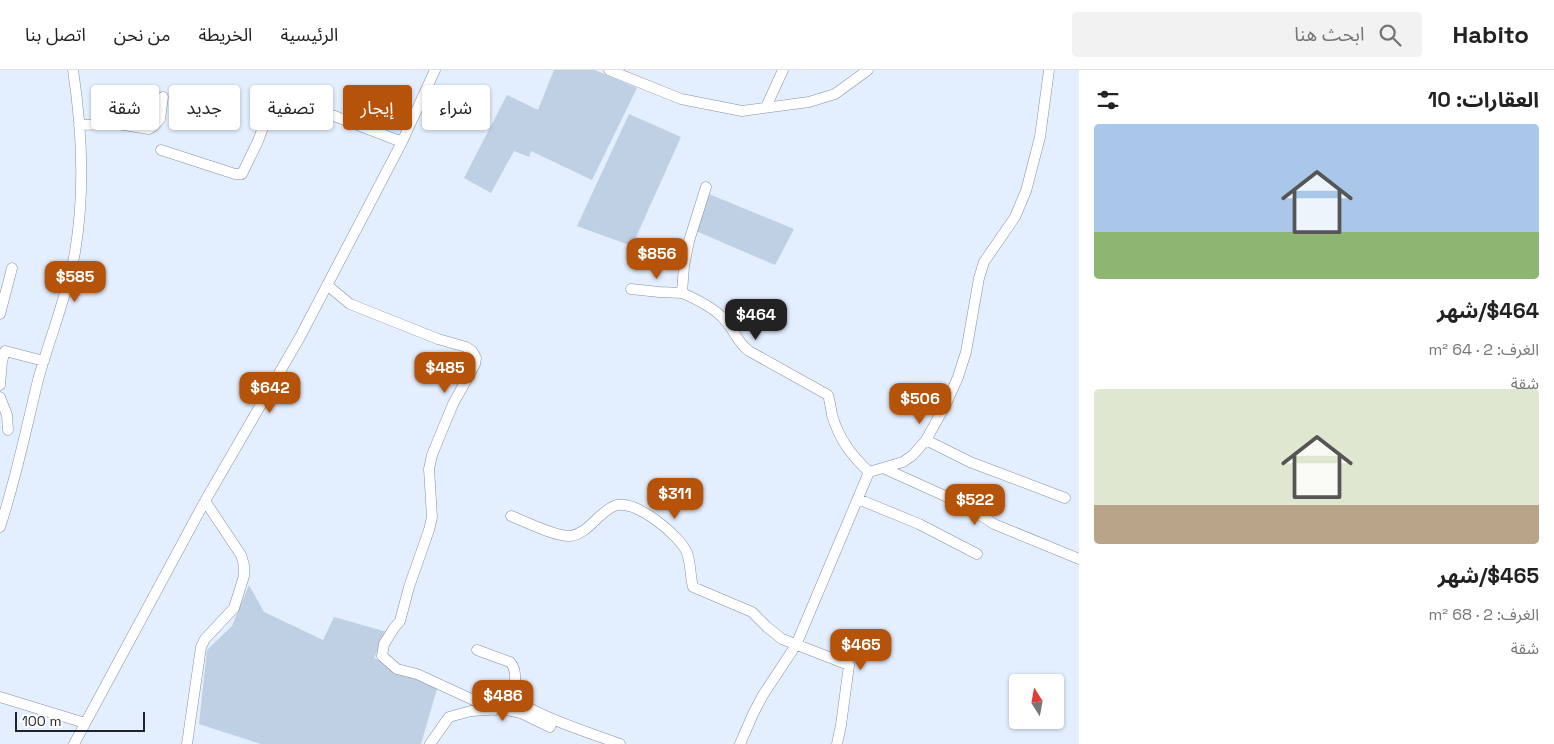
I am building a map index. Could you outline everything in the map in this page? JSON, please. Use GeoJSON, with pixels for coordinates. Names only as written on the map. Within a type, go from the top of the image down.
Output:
{"type":"FeatureCollection","features":[{"type":"Feature","properties":{"kind":"street"},"geometry":{"type":"LineString","coordinates":[[0,527],[75,252],[80,213],[81,173],[79,125],[73,70]]}},
{"type":"Feature","properties":{"kind":"street"},"geometry":{"type":"LineString","coordinates":[[78,743],[85,723],[206,501],[300,337],[402,142],[435,70]]}},
{"type":"Feature","properties":{"kind":"street"},"geometry":{"type":"LineString","coordinates":[[609,70],[681,99],[742,111],[808,102],[835,94],[868,70]]}},
{"type":"Feature","properties":{"kind":"street"},"geometry":{"type":"LineString","coordinates":[[766,108],[782,70]]}},
{"type":"Feature","properties":{"kind":"street"},"geometry":{"type":"LineString","coordinates":[[740,744],[763,696],[796,645],[842,533],[870,472],[903,462],[913,455],[926,440],[946,404],[958,377],[966,352],[978,278],[984,262],[1014,217],[1026,191],[1040,137],[1049,70]]}},
{"type":"Feature","properties":{"kind":"street"},"geometry":{"type":"LineString","coordinates":[[79,125],[118,124],[149,129],[160,119],[163,97]]}},
{"type":"Feature","properties":{"kind":"street"},"geometry":{"type":"LineString","coordinates":[[160,150],[235,174],[242,174],[258,141],[272,103],[285,97],[402,142]]}},
{"type":"Feature","properties":{"kind":"street"},"geometry":{"type":"LineString","coordinates":[[682,293],[684,266],[689,241],[706,187]]}},
{"type":"Feature","properties":{"kind":"street"},"geometry":{"type":"LineString","coordinates":[[0,314],[12,268]]}},
{"type":"Feature","properties":{"kind":"street"},"geometry":{"type":"LineString","coordinates":[[327,286],[350,304],[438,339],[466,347],[472,350],[476,358],[475,364],[454,404],[432,456],[429,469],[432,517],[430,530],[409,586],[400,621],[384,644],[382,656],[397,669],[418,674],[496,710]]}},
{"type":"Feature","properties":{"kind":"street"},"geometry":{"type":"LineString","coordinates":[[631,289],[682,293],[713,309],[723,317],[743,348],[828,395],[832,415],[839,433],[854,458],[870,472]]}},
{"type":"Feature","properties":{"kind":"street"},"geometry":{"type":"LineString","coordinates":[[0,385],[2,349],[44,360]]}},
{"type":"Feature","properties":{"kind":"street"},"geometry":{"type":"LineString","coordinates":[[0,397],[7,415],[8,430]]}},
{"type":"Feature","properties":{"kind":"street"},"geometry":{"type":"LineString","coordinates":[[926,440],[970,462],[1065,498]]}},
{"type":"Feature","properties":{"kind":"street"},"geometry":{"type":"LineString","coordinates":[[883,468],[965,505],[994,524],[1079,558]]}},
{"type":"Feature","properties":{"kind":"street"},"geometry":{"type":"LineString","coordinates":[[858,499],[909,520],[978,554]]}},
{"type":"Feature","properties":{"kind":"street"},"geometry":{"type":"LineString","coordinates":[[187,744],[201,647],[205,639],[234,608],[244,576],[244,565],[241,555],[206,501]]}},
{"type":"Feature","properties":{"kind":"street"},"geometry":{"type":"LineString","coordinates":[[512,516],[534,526],[570,536],[589,525],[615,505],[626,504],[643,511],[658,521],[682,544],[687,552],[694,587],[752,612],[775,634],[796,645],[849,665],[837,744]]}},
{"type":"Feature","properties":{"kind":"street"},"geometry":{"type":"LineString","coordinates":[[477,650],[510,662],[514,666],[516,693],[518,699],[524,705],[553,719],[620,744]]}},
{"type":"Feature","properties":{"kind":"street"},"geometry":{"type":"LineString","coordinates":[[0,697],[85,723]]}},
{"type":"Feature","properties":{"kind":"street"},"geometry":{"type":"LineString","coordinates":[[430,744],[448,717],[471,711],[502,709],[522,714],[550,727],[553,719]]}},
{"type":"Feature","properties":{"kind":"shaded area"},"geometry":{"type":"Polygon","coordinates":[[[554,70],[595,70],[637,88],[592,180],[531,151],[529,157],[514,151],[491,193],[464,178],[507,95],[538,110],[554,70]]]}},
{"type":"Feature","properties":{"kind":"shaded area"},"geometry":{"type":"Polygon","coordinates":[[[629,114],[681,137],[632,246],[577,226],[629,114]]]}},
{"type":"Feature","properties":{"kind":"shaded area"},"geometry":{"type":"Polygon","coordinates":[[[709,194],[794,229],[775,265],[696,231],[709,194]]]}},
{"type":"Feature","properties":{"kind":"shaded area"},"geometry":{"type":"Polygon","coordinates":[[[249,585],[264,612],[323,640],[334,617],[387,632],[374,658],[439,682],[421,744],[261,744],[199,724],[207,650],[232,626],[249,585]]]}}]}
